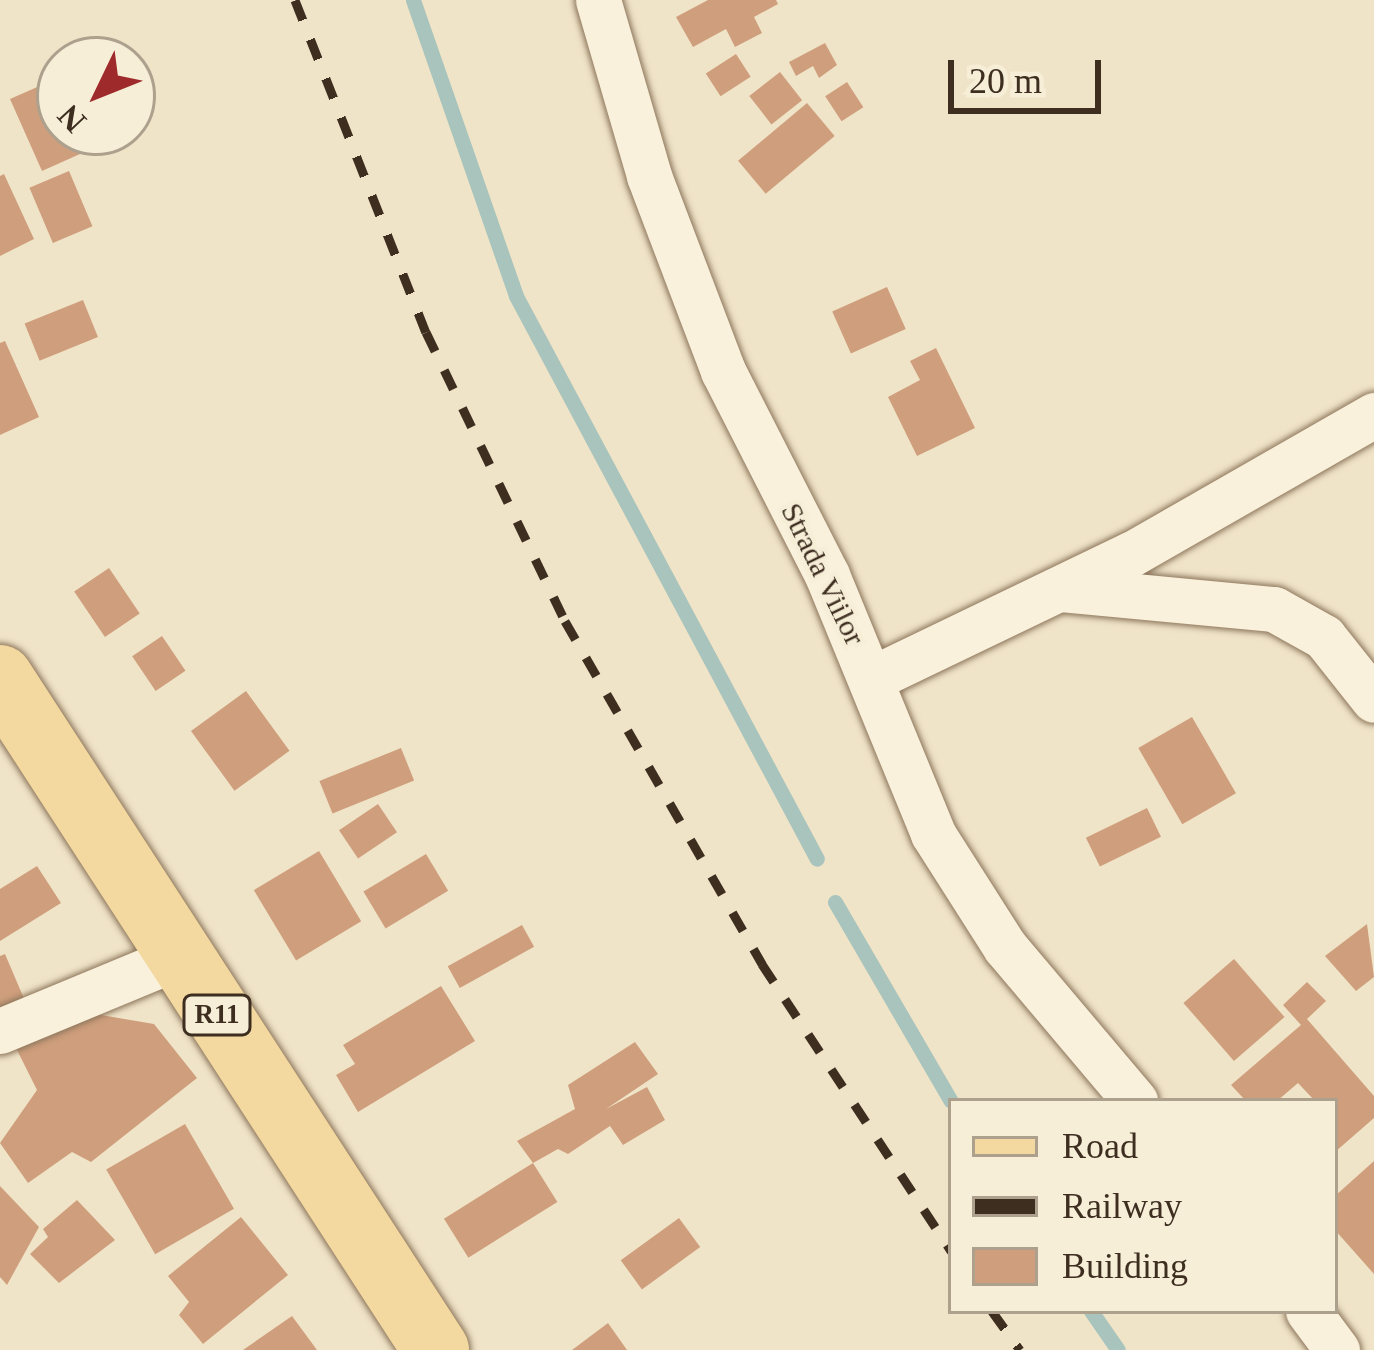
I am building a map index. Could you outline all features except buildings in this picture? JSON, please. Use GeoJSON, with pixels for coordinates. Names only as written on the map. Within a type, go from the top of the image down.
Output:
{"type":"FeatureCollection","features":[{"type":"Feature","properties":{"kind":"main road","name":"R11"},"geometry":{"type":"LineString","coordinates":[[0,678],[436,1350]]}},
{"type":"Feature","properties":{"kind":"street","name":"Strada Viilor"},"geometry":{"type":"LineString","coordinates":[[598,0],[649,176],[723,371],[873,679],[934,834],[1005,947],[1132,1098]]}},
{"type":"Feature","properties":{"kind":"street"},"geometry":{"type":"LineString","coordinates":[[873,679],[1058,589],[1374,415]]}},
{"type":"Feature","properties":{"kind":"street"},"geometry":{"type":"LineString","coordinates":[[1058,589],[1274,609],[1324,637],[1374,700]]}},
{"type":"Feature","properties":{"kind":"street"},"geometry":{"type":"LineString","coordinates":[[0,1030],[179,957]]}},
{"type":"Feature","properties":{"kind":"street"},"geometry":{"type":"LineString","coordinates":[[1310,1314],[1337,1350]]}},
{"type":"Feature","properties":{"kind":"waterway"},"geometry":{"type":"LineString","coordinates":[[413,0],[516,296],[817,859]]}},
{"type":"Feature","properties":{"kind":"waterway"},"geometry":{"type":"LineString","coordinates":[[835,902],[949,1098]]}},
{"type":"Feature","properties":{"kind":"waterway"},"geometry":{"type":"LineString","coordinates":[[1093,1314],[1118,1350]]}},
{"type":"Feature","properties":{"kind":"railway"},"geometry":{"type":"LineString","coordinates":[[295,0],[426,332],[565,621],[762,964],[948,1246]]}},
{"type":"Feature","properties":{"kind":"railway"},"geometry":{"type":"LineString","coordinates":[[994,1314],[1020,1350]]}}]}
